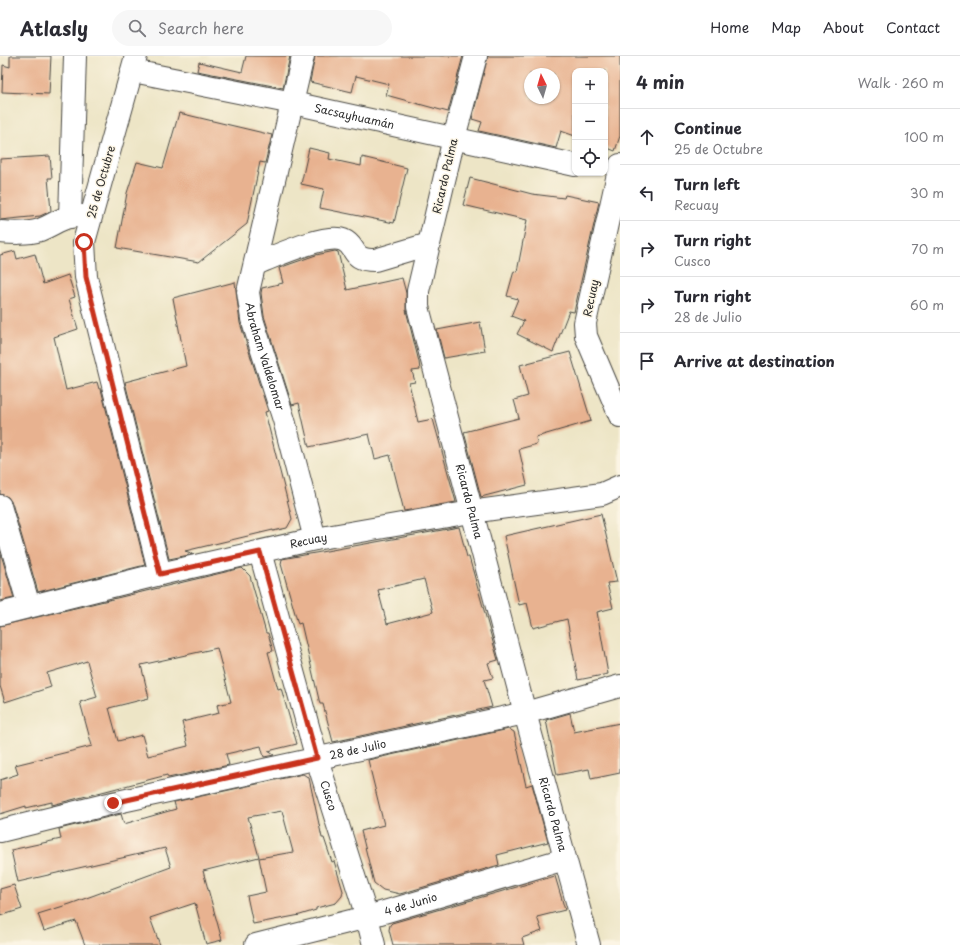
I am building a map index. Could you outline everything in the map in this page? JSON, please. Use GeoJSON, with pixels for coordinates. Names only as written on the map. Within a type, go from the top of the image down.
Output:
{"type":"FeatureCollection","features":[{"type":"Feature","properties":{"kind":"street"},"geometry":{"type":"LineString","coordinates":[[0,232],[31,232],[40,230],[61,219],[80,217],[75,56]]}},
{"type":"Feature","properties":{"kind":"street","name":"Abraham Valdelomar"},"geometry":{"type":"LineString","coordinates":[[303,56],[294,103],[248,292],[252,319],[284,420],[315,539]]}},
{"type":"Feature","properties":{"kind":"street","name":"Ricardo Palma"},"geometry":{"type":"LineString","coordinates":[[476,56],[454,138],[418,291],[418,307],[471,512],[564,858],[589,945]]}},
{"type":"Feature","properties":{"kind":"street","name":"25 de Octubre"},"geometry":{"type":"LineString","coordinates":[[135,64],[80,217],[84,242],[86,277],[160,574]]}},
{"type":"Feature","properties":{"kind":"street","name":"Sacsayhuamán"},"geometry":{"type":"LineString","coordinates":[[135,64],[294,103],[572,164]]}},
{"type":"Feature","properties":{"kind":"street","name":"Recuay"},"geometry":{"type":"LineString","coordinates":[[616,171],[585,323],[586,336],[620,416]]}},
{"type":"Feature","properties":{"kind":"street"},"geometry":{"type":"LineString","coordinates":[[255,264],[322,240],[343,240],[348,243],[356,255],[366,260],[375,260],[429,244]]}},
{"type":"Feature","properties":{"kind":"street","name":"Recuay"},"geometry":{"type":"LineString","coordinates":[[0,614],[160,574],[315,539],[471,512],[602,494],[620,486]]}},
{"type":"Feature","properties":{"kind":"street"},"geometry":{"type":"LineString","coordinates":[[0,506],[29,606]]}},
{"type":"Feature","properties":{"kind":"street","name":"Cusco"},"geometry":{"type":"LineString","coordinates":[[260,552],[317,758],[367,917],[374,945]]}},
{"type":"Feature","properties":{"kind":"street","name":"28 de Julio"},"geometry":{"type":"LineString","coordinates":[[0,831],[113,803],[525,713],[620,686]]}},
{"type":"Feature","properties":{"kind":"street","name":"4 de Junio"},"geometry":{"type":"LineString","coordinates":[[256,945],[367,917],[564,858]]}},
{"type":"Feature","properties":{"kind":"building"},"geometry":{"type":"Polygon","coordinates":[[[10,56],[51,56],[49,94],[2,92],[3,65],[10,67],[10,56]]]}},
{"type":"Feature","properties":{"kind":"building"},"geometry":{"type":"Polygon","coordinates":[[[246,56],[290,56],[283,88],[197,71],[199,62],[242,72],[246,56]]]}},
{"type":"Feature","properties":{"kind":"building"},"geometry":{"type":"Polygon","coordinates":[[[315,56],[463,56],[448,112],[386,95],[389,84],[356,76],[352,92],[310,82],[315,56]]]}},
{"type":"Feature","properties":{"kind":"building"},"geometry":{"type":"Polygon","coordinates":[[[488,56],[620,56],[620,136],[615,151],[608,148],[608,68],[572,68],[572,135],[561,131],[556,148],[479,131],[482,122],[472,119],[488,56]]]}},
{"type":"Feature","properties":{"kind":"building"},"geometry":{"type":"Polygon","coordinates":[[[179,113],[272,135],[265,163],[260,162],[247,224],[199,262],[117,248],[127,193],[137,162],[163,168],[179,113]]]}},
{"type":"Feature","properties":{"kind":"building"},"geometry":{"type":"Polygon","coordinates":[[[309,148],[330,153],[329,159],[361,166],[362,157],[407,168],[394,223],[320,208],[324,189],[301,184],[309,148]]]}},
{"type":"Feature","properties":{"kind":"building"},"geometry":{"type":"Polygon","coordinates":[[[50,156],[52,178],[48,178],[51,211],[40,216],[0,220],[0,159],[50,156]]]}},
{"type":"Feature","properties":{"kind":"building"},"geometry":{"type":"Polygon","coordinates":[[[470,178],[532,194],[564,198],[565,195],[599,202],[574,312],[569,311],[553,352],[517,334],[524,321],[511,316],[518,299],[507,296],[514,271],[517,272],[527,220],[463,205],[470,178]]]}},
{"type":"Feature","properties":{"kind":"building"},"geometry":{"type":"Polygon","coordinates":[[[15,251],[17,259],[35,254],[43,284],[68,275],[75,297],[69,299],[78,329],[54,337],[66,390],[97,382],[99,389],[101,389],[145,565],[38,592],[12,503],[8,497],[0,494],[0,255],[15,251]]]}},
{"type":"Feature","properties":{"kind":"building"},"geometry":{"type":"Polygon","coordinates":[[[335,251],[338,252],[347,290],[402,278],[406,293],[406,310],[420,370],[412,371],[415,382],[409,383],[418,422],[433,419],[456,502],[404,511],[390,455],[375,459],[369,434],[309,447],[299,403],[292,405],[264,316],[261,293],[262,288],[283,283],[279,268],[316,255],[335,251]]]}},
{"type":"Feature","properties":{"kind":"building"},"geometry":{"type":"Polygon","coordinates":[[[235,282],[240,323],[268,411],[265,412],[292,519],[287,528],[185,551],[194,554],[169,559],[125,382],[186,366],[173,298],[235,282]]]}},
{"type":"Feature","properties":{"kind":"building"},"geometry":{"type":"Polygon","coordinates":[[[480,322],[485,351],[444,358],[437,330],[480,322]]]}},
{"type":"Feature","properties":{"kind":"building"},"geometry":{"type":"Polygon","coordinates":[[[570,352],[591,421],[536,437],[537,444],[519,449],[527,485],[481,497],[464,432],[519,418],[514,400],[528,396],[520,365],[570,352]]]}},
{"type":"Feature","properties":{"kind":"building"},"geometry":{"type":"Polygon","coordinates":[[[601,514],[617,582],[607,583],[613,608],[597,612],[608,674],[578,680],[567,619],[533,628],[527,603],[519,605],[504,536],[601,514]]]}},
{"type":"Feature","properties":{"kind":"building"},"geometry":{"type":"Polygon","coordinates":[[[459,527],[498,660],[488,663],[493,678],[484,680],[492,707],[333,742],[323,704],[320,704],[301,623],[298,624],[281,564],[282,559],[459,527]],[[424,579],[378,590],[387,624],[433,612],[424,579]]]}},
{"type":"Feature","properties":{"kind":"building"},"geometry":{"type":"Polygon","coordinates":[[[0,551],[14,598],[0,601],[0,551]]]}},
{"type":"Feature","properties":{"kind":"building"},"geometry":{"type":"Polygon","coordinates":[[[242,568],[250,576],[266,633],[268,633],[273,651],[268,652],[278,689],[281,688],[297,744],[268,751],[274,755],[264,757],[261,746],[226,754],[229,765],[168,778],[167,775],[52,805],[52,802],[26,808],[26,806],[0,814],[0,780],[18,774],[15,765],[92,746],[80,702],[97,697],[87,661],[47,673],[51,687],[5,702],[0,686],[0,626],[242,568]],[[217,648],[141,665],[149,698],[109,708],[118,741],[142,735],[148,756],[188,746],[182,722],[219,713],[217,705],[231,702],[217,648]]]}},
{"type":"Feature","properties":{"kind":"building"},"geometry":{"type":"Polygon","coordinates":[[[570,713],[574,732],[620,723],[620,773],[591,779],[589,769],[557,775],[546,720],[570,713]]]}},
{"type":"Feature","properties":{"kind":"building"},"geometry":{"type":"Polygon","coordinates":[[[509,729],[514,732],[526,786],[532,784],[548,842],[497,855],[499,865],[400,894],[383,890],[374,883],[361,831],[384,825],[368,760],[509,729]]]}},
{"type":"Feature","properties":{"kind":"building"},"geometry":{"type":"Polygon","coordinates":[[[303,774],[309,778],[322,838],[324,838],[332,862],[334,861],[343,891],[342,896],[336,903],[316,908],[316,910],[300,915],[253,924],[247,896],[266,892],[259,858],[293,852],[282,811],[248,817],[259,857],[203,871],[222,940],[206,944],[195,903],[150,918],[160,945],[85,945],[76,921],[44,931],[38,914],[70,904],[171,867],[165,848],[18,882],[11,850],[61,839],[59,829],[121,814],[124,824],[176,809],[174,802],[303,774]]]}},
{"type":"Feature","properties":{"kind":"building"},"geometry":{"type":"Polygon","coordinates":[[[555,876],[565,910],[537,917],[542,931],[522,938],[524,945],[393,945],[389,930],[392,923],[555,876]]]}},
{"type":"Feature","properties":{"kind":"building"},"geometry":{"type":"Polygon","coordinates":[[[14,885],[22,909],[0,916],[0,889],[14,885]]]}},
{"type":"Feature","properties":{"kind":"route"},"geometry":{"type":"LineString","coordinates":[[84,242],[86,277],[160,574],[260,552],[317,758],[113,803]]}}]}
